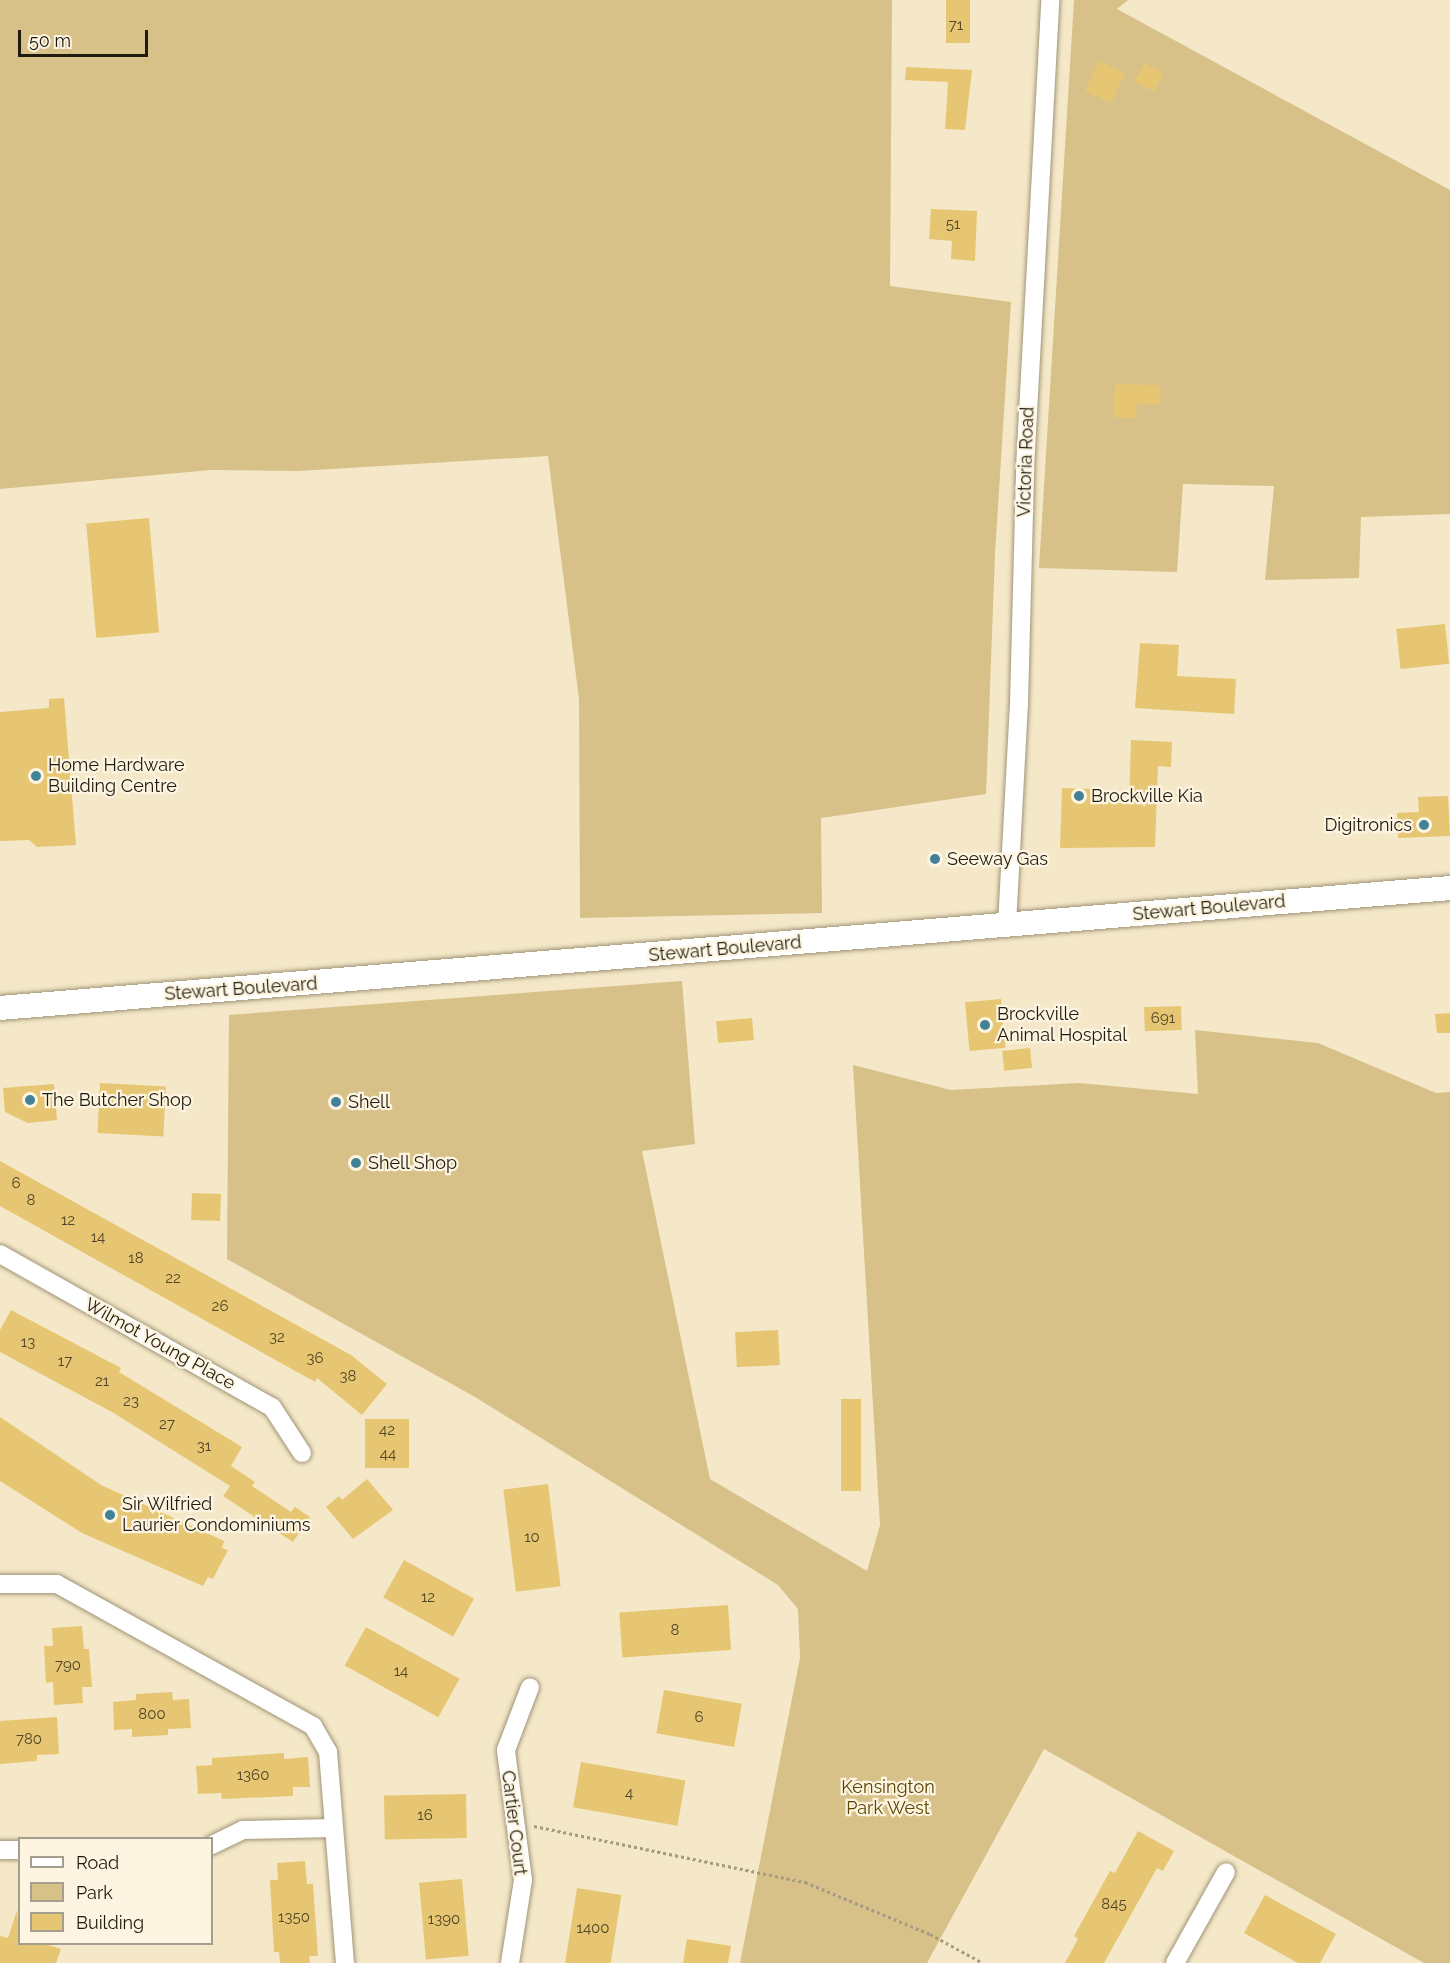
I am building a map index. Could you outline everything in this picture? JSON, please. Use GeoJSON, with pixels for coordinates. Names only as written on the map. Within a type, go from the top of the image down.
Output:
{"type":"FeatureCollection","features":[{"type":"Feature","properties":{"kind":"main road","name":"Stewart Boulevard"},"geometry":{"type":"LineString","coordinates":[[0,1008],[1450,888]]}},
{"type":"Feature","properties":{"kind":"street","name":"Victoria Road"},"geometry":{"type":"LineString","coordinates":[[1007,925],[1019,704],[1025,468],[1050,0]]}},
{"type":"Feature","properties":{"kind":"street","name":"Wilmot Young Place"},"geometry":{"type":"LineString","coordinates":[[0,1254],[272,1407],[302,1454]]}},
{"type":"Feature","properties":{"kind":"street"},"geometry":{"type":"LineString","coordinates":[[0,1584],[57,1584],[313,1726],[328,1752],[345,1963]]}},
{"type":"Feature","properties":{"kind":"street","name":"Cartier Court"},"geometry":{"type":"LineString","coordinates":[[510,1963],[523,1880],[513,1821],[506,1750],[530,1687]]}},
{"type":"Feature","properties":{"kind":"street"},"geometry":{"type":"LineString","coordinates":[[213,1845],[243,1830],[334,1828]]}},
{"type":"Feature","properties":{"kind":"street"},"geometry":{"type":"LineString","coordinates":[[0,1850],[18,1850]]}},
{"type":"Feature","properties":{"kind":"street"},"geometry":{"type":"LineString","coordinates":[[1175,1963],[1226,1872]]}},
{"type":"Feature","properties":{"kind":"path"},"geometry":{"type":"LineString","coordinates":[[513,1821],[805,1882],[930,1934],[982,1963]]}},
{"type":"Feature","properties":{"kind":"green space"},"geometry":{"type":"Polygon","coordinates":[[[0,0],[892,0],[890,286],[1011,302],[995,554],[986,794],[821,818],[822,913],[580,918],[579,699],[548,456],[298,471],[211,470],[0,489],[0,0]]]}},
{"type":"Feature","properties":{"kind":"green space"},"geometry":{"type":"Polygon","coordinates":[[[1074,0],[1128,0],[1117,9],[1450,190],[1450,514],[1361,517],[1359,578],[1265,580],[1274,486],[1183,484],[1177,572],[1039,568],[1074,0]]]}},
{"type":"Feature","properties":{"kind":"green space","name":"Kensington Park West"},"geometry":{"type":"Polygon","coordinates":[[[682,981],[695,1144],[642,1151],[710,1479],[867,1571],[880,1525],[853,1065],[951,1090],[1079,1083],[1198,1094],[1195,1030],[1318,1043],[1436,1093],[1450,1092],[1450,1963],[1424,1963],[1044,1749],[927,1963],[740,1963],[800,1658],[798,1609],[778,1585],[475,1397],[227,1259],[229,1015],[682,981]]]}},
{"type":"Feature","properties":{"kind":"building"},"geometry":{"type":"Polygon","coordinates":[[[946,0],[970,0],[970,43],[946,43],[946,0]]]}},
{"type":"Feature","properties":{"kind":"building"},"geometry":{"type":"Polygon","coordinates":[[[1099,61],[1125,73],[1111,103],[1085,91],[1099,61]]]}},
{"type":"Feature","properties":{"kind":"building"},"geometry":{"type":"Polygon","coordinates":[[[1144,63],[1164,73],[1154,92],[1134,82],[1144,63]]]}},
{"type":"Feature","properties":{"kind":"building"},"geometry":{"type":"Polygon","coordinates":[[[906,67],[972,70],[965,130],[945,129],[948,82],[905,80],[906,67]]]}},
{"type":"Feature","properties":{"kind":"building"},"geometry":{"type":"Polygon","coordinates":[[[931,209],[977,211],[975,261],[951,259],[952,241],[929,239],[931,209]]]}},
{"type":"Feature","properties":{"kind":"building"},"geometry":{"type":"Polygon","coordinates":[[[1115,384],[1160,385],[1160,405],[1137,404],[1136,418],[1113,417],[1115,384]]]}},
{"type":"Feature","properties":{"kind":"building"},"geometry":{"type":"Polygon","coordinates":[[[149,518],[159,633],[96,638],[86,523],[149,518]]]}},
{"type":"Feature","properties":{"kind":"building"},"geometry":{"type":"Polygon","coordinates":[[[1445,624],[1449,664],[1400,669],[1396,629],[1445,624]]]}},
{"type":"Feature","properties":{"kind":"building"},"geometry":{"type":"Polygon","coordinates":[[[1140,643],[1179,645],[1177,676],[1236,679],[1234,714],[1135,708],[1140,643]]]}},
{"type":"Feature","properties":{"kind":"building","name":"Home Hardware Building Centre"},"geometry":{"type":"Polygon","coordinates":[[[64,698],[76,845],[37,847],[29,840],[0,841],[0,712],[49,708],[49,699],[64,698]]]}},
{"type":"Feature","properties":{"kind":"building","name":"Brockville Kia"},"geometry":{"type":"Polygon","coordinates":[[[1131,740],[1172,742],[1171,767],[1158,766],[1155,847],[1060,848],[1062,788],[1097,789],[1096,802],[1129,803],[1131,740]]]}},
{"type":"Feature","properties":{"kind":"building","name":"Digitronics"},"geometry":{"type":"Polygon","coordinates":[[[1448,796],[1450,836],[1398,838],[1397,813],[1419,812],[1418,797],[1448,796]]]}},
{"type":"Feature","properties":{"kind":"building","name":"Brockville Animal Hospital"},"geometry":{"type":"Polygon","coordinates":[[[1001,999],[1005,1048],[969,1051],[965,1002],[1001,999]]]}},
{"type":"Feature","properties":{"kind":"building"},"geometry":{"type":"Polygon","coordinates":[[[1181,1006],[1182,1030],[1145,1031],[1144,1007],[1181,1006]]]}},
{"type":"Feature","properties":{"kind":"building"},"geometry":{"type":"Polygon","coordinates":[[[1450,1013],[1450,1033],[1437,1033],[1435,1014],[1450,1013]]]}},
{"type":"Feature","properties":{"kind":"building"},"geometry":{"type":"Polygon","coordinates":[[[752,1018],[754,1040],[718,1043],[716,1021],[752,1018]]]}},
{"type":"Feature","properties":{"kind":"building"},"geometry":{"type":"Polygon","coordinates":[[[1030,1048],[1032,1068],[1004,1071],[1002,1051],[1030,1048]]]}},
{"type":"Feature","properties":{"kind":"building"},"geometry":{"type":"Polygon","coordinates":[[[100,1083],[166,1086],[163,1136],[97,1133],[100,1083]]]}},
{"type":"Feature","properties":{"kind":"building","name":"The Butcher Shop"},"geometry":{"type":"Polygon","coordinates":[[[54,1084],[57,1120],[28,1123],[5,1112],[3,1088],[54,1084]]]}},
{"type":"Feature","properties":{"kind":"building"},"geometry":{"type":"Polygon","coordinates":[[[0,1161],[351,1355],[387,1384],[362,1415],[317,1378],[315,1382],[0,1206],[0,1161]]]}},
{"type":"Feature","properties":{"kind":"building"},"geometry":{"type":"Polygon","coordinates":[[[192,1193],[221,1194],[220,1221],[191,1220],[192,1193]]]}},
{"type":"Feature","properties":{"kind":"building"},"geometry":{"type":"Polygon","coordinates":[[[11,1310],[121,1368],[119,1372],[242,1447],[231,1466],[255,1482],[252,1486],[291,1512],[295,1507],[310,1517],[293,1542],[223,1496],[230,1486],[112,1412],[0,1352],[0,1330],[11,1310]]]}},
{"type":"Feature","properties":{"kind":"building"},"geometry":{"type":"Polygon","coordinates":[[[778,1330],[780,1365],[737,1367],[735,1332],[778,1330]]]}},
{"type":"Feature","properties":{"kind":"building"},"geometry":{"type":"Polygon","coordinates":[[[841,1399],[861,1399],[861,1491],[841,1491],[841,1399]]]}},
{"type":"Feature","properties":{"kind":"building","name":"Sir Wilfried Laurier Condominiums"},"geometry":{"type":"Polygon","coordinates":[[[0,1417],[101,1485],[224,1541],[222,1548],[228,1550],[213,1579],[208,1577],[203,1586],[82,1533],[0,1481],[0,1417]]]}},
{"type":"Feature","properties":{"kind":"building"},"geometry":{"type":"Polygon","coordinates":[[[365,1419],[409,1419],[409,1468],[365,1468],[365,1419]]]}},
{"type":"Feature","properties":{"kind":"building"},"geometry":{"type":"Polygon","coordinates":[[[367,1479],[393,1510],[353,1539],[326,1507],[339,1496],[342,1500],[367,1479]]]}},
{"type":"Feature","properties":{"kind":"building"},"geometry":{"type":"Polygon","coordinates":[[[548,1484],[561,1586],[516,1592],[503,1489],[548,1484]]]}},
{"type":"Feature","properties":{"kind":"building"},"geometry":{"type":"Polygon","coordinates":[[[404,1560],[474,1599],[453,1636],[383,1598],[404,1560]]]}},
{"type":"Feature","properties":{"kind":"building"},"geometry":{"type":"Polygon","coordinates":[[[728,1605],[731,1650],[622,1657],[619,1613],[728,1605]]]}},
{"type":"Feature","properties":{"kind":"building"},"geometry":{"type":"Polygon","coordinates":[[[82,1626],[84,1649],[89,1649],[92,1687],[82,1687],[83,1703],[54,1705],[53,1682],[46,1683],[44,1646],[53,1646],[52,1628],[82,1626]]]}},
{"type":"Feature","properties":{"kind":"building"},"geometry":{"type":"Polygon","coordinates":[[[366,1627],[460,1679],[438,1717],[345,1665],[366,1627]]]}},
{"type":"Feature","properties":{"kind":"building"},"geometry":{"type":"Polygon","coordinates":[[[664,1690],[742,1704],[734,1747],[656,1733],[664,1690]]]}},
{"type":"Feature","properties":{"kind":"building"},"geometry":{"type":"Polygon","coordinates":[[[172,1692],[173,1700],[189,1699],[191,1728],[168,1729],[168,1735],[132,1737],[132,1729],[114,1730],[113,1702],[136,1700],[136,1694],[172,1692]]]}},
{"type":"Feature","properties":{"kind":"building"},"geometry":{"type":"Polygon","coordinates":[[[57,1717],[59,1754],[37,1755],[37,1761],[0,1764],[0,1721],[57,1717]]]}},
{"type":"Feature","properties":{"kind":"building"},"geometry":{"type":"Polygon","coordinates":[[[284,1753],[284,1759],[308,1757],[310,1787],[293,1787],[293,1796],[222,1799],[221,1793],[198,1794],[196,1766],[212,1765],[212,1758],[284,1753]]]}},
{"type":"Feature","properties":{"kind":"building"},"geometry":{"type":"Polygon","coordinates":[[[581,1762],[685,1780],[677,1826],[573,1807],[581,1762]]]}},
{"type":"Feature","properties":{"kind":"building"},"geometry":{"type":"Polygon","coordinates":[[[466,1794],[467,1838],[385,1839],[384,1795],[466,1794]]]}},
{"type":"Feature","properties":{"kind":"building"},"geometry":{"type":"Polygon","coordinates":[[[1138,1831],[1174,1851],[1163,1871],[1157,1868],[1104,1963],[1065,1963],[1078,1939],[1074,1936],[1110,1871],[1115,1873],[1138,1831]]]}},
{"type":"Feature","properties":{"kind":"building"},"geometry":{"type":"Polygon","coordinates":[[[305,1861],[307,1884],[313,1884],[318,1956],[309,1956],[310,1963],[280,1963],[279,1952],[274,1952],[270,1880],[278,1880],[277,1863],[305,1861]]]}},
{"type":"Feature","properties":{"kind":"building"},"geometry":{"type":"Polygon","coordinates":[[[462,1879],[469,1956],[426,1959],[419,1883],[462,1879]]]}},
{"type":"Feature","properties":{"kind":"building"},"geometry":{"type":"Polygon","coordinates":[[[577,1888],[621,1895],[611,1963],[565,1963],[577,1888]]]}},
{"type":"Feature","properties":{"kind":"building"},"geometry":{"type":"Polygon","coordinates":[[[1265,1895],[1336,1934],[1320,1963],[1298,1963],[1244,1933],[1265,1895]]]}},
{"type":"Feature","properties":{"kind":"building"},"geometry":{"type":"Polygon","coordinates":[[[17,1910],[18,1945],[48,1945],[61,1949],[56,1963],[0,1963],[0,1936],[8,1938],[17,1910]]]}},
{"type":"Feature","properties":{"kind":"building"},"geometry":{"type":"Polygon","coordinates":[[[687,1939],[731,1946],[728,1963],[683,1963],[687,1939]]]}},
{"type":"Feature","properties":{"kind":"place","name":"Home Hardware Building Centre"},"geometry":{"type":"Point","coordinates":[36,776]}},
{"type":"Feature","properties":{"kind":"place","name":"Brockville Kia"},"geometry":{"type":"Point","coordinates":[1079,796]}},
{"type":"Feature","properties":{"kind":"place","name":"Digitronics"},"geometry":{"type":"Point","coordinates":[1424,825]}},
{"type":"Feature","properties":{"kind":"place","name":"Seeway Gas"},"geometry":{"type":"Point","coordinates":[935,859]}},
{"type":"Feature","properties":{"kind":"place","name":"Brockville Animal Hospital"},"geometry":{"type":"Point","coordinates":[985,1025]}},
{"type":"Feature","properties":{"kind":"place","name":"The Butcher Shop"},"geometry":{"type":"Point","coordinates":[30,1100]}},
{"type":"Feature","properties":{"kind":"place","name":"Shell"},"geometry":{"type":"Point","coordinates":[336,1102]}},
{"type":"Feature","properties":{"kind":"place","name":"Shell Shop"},"geometry":{"type":"Point","coordinates":[356,1163]}},
{"type":"Feature","properties":{"kind":"place","name":"Sir Wilfried Laurier Condominiums"},"geometry":{"type":"Point","coordinates":[110,1515]}}]}
